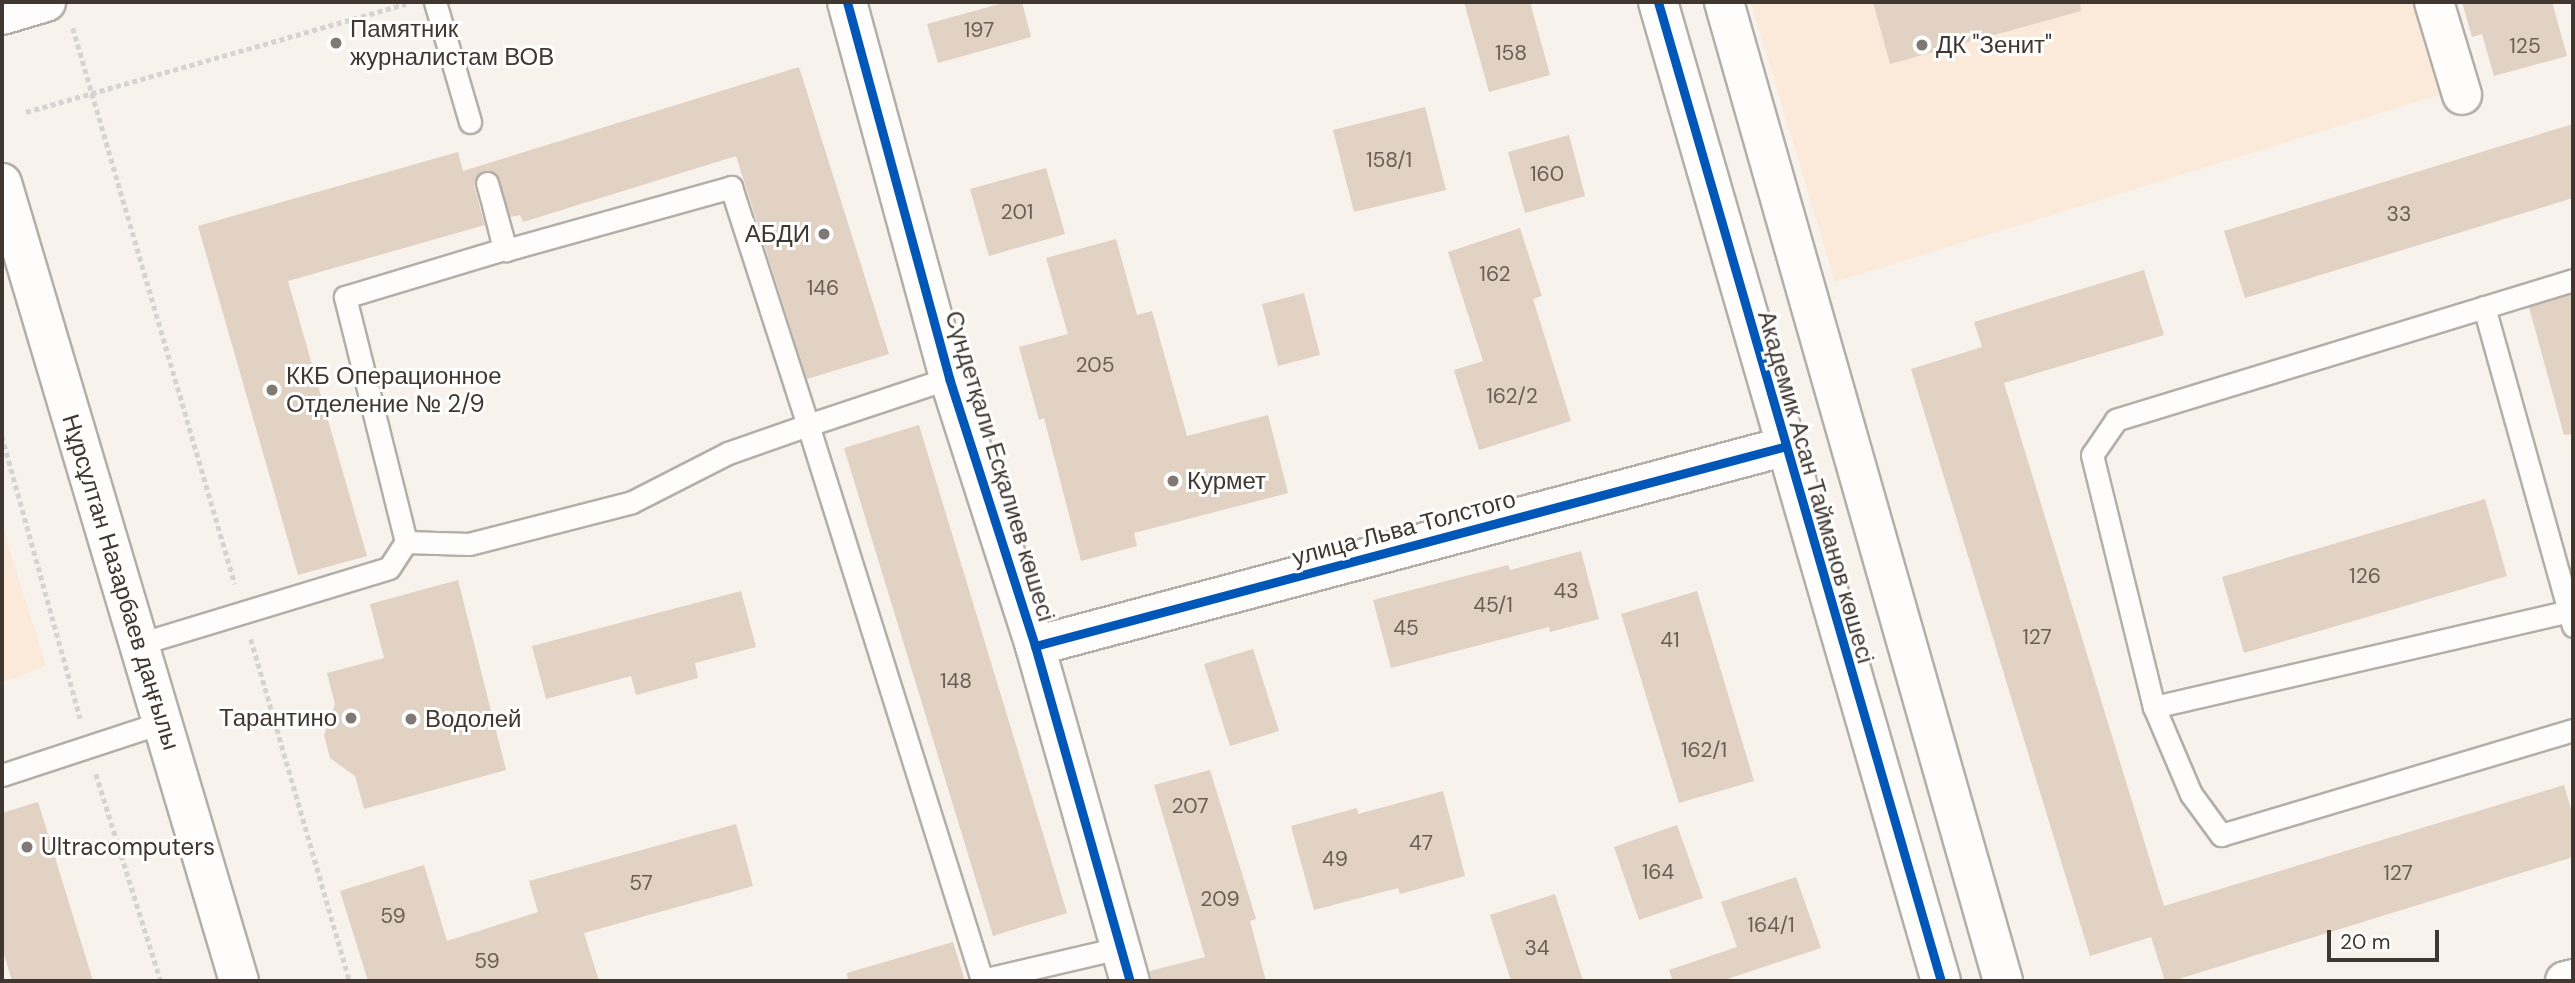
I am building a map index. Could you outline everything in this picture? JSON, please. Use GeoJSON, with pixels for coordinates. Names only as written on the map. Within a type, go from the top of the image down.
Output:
{"type":"FeatureCollection","features":[{"type":"Feature","properties":{"kind":"street","name":"Сүндетқали Есқалиев көшесі"},"geometry":{"type":"LineString","coordinates":[[847,2],[949,378],[1035,646],[1125,964]]}},
{"type":"Feature","properties":{"kind":"street","name":"Академик Асан Тайманов көшесі"},"geometry":{"type":"LineString","coordinates":[[1657,2],[1783,447],[1941,981]]}},
{"type":"Feature","properties":{"kind":"street","name":"Академик Асан Тайманов көшесі"},"geometry":{"type":"LineString","coordinates":[[1724,2],[2003,981]]}},
{"type":"Feature","properties":{"kind":"street"},"geometry":{"type":"LineString","coordinates":[[2434,2],[2462,95]]}},
{"type":"Feature","properties":{"kind":"street"},"geometry":{"type":"LineString","coordinates":[[2,15],[58,10]]}},
{"type":"Feature","properties":{"kind":"street","name":"Нұрсұлтан Назарбаев даңғылы"},"geometry":{"type":"LineString","coordinates":[[2,183],[239,981]]}},
{"type":"Feature","properties":{"kind":"street","name":"улица Льва Толстого"},"geometry":{"type":"LineString","coordinates":[[1035,646],[1783,447]]}},
{"type":"Feature","properties":{"kind":"street"},"geometry":{"type":"LineString","coordinates":[[2565,981],[2573,979]]}},
{"type":"Feature","properties":{"kind":"lane"},"geometry":{"type":"LineString","coordinates":[[435,2],[470,122]]}},
{"type":"Feature","properties":{"kind":"lane"},"geometry":{"type":"LineString","coordinates":[[487,183],[506,250],[731,187],[982,979],[1125,964]]}},
{"type":"Feature","properties":{"kind":"lane"},"geometry":{"type":"LineString","coordinates":[[139,644],[389,568],[406,542],[345,297],[504,249],[493,204]]}},
{"type":"Feature","properties":{"kind":"lane"},"geometry":{"type":"LineString","coordinates":[[2573,280],[2116,420],[2092,455],[2154,707],[2192,794],[2221,835],[2573,730]]}},
{"type":"Feature","properties":{"kind":"lane"},"geometry":{"type":"LineString","coordinates":[[2154,707],[2571,618],[2484,307]]}},
{"type":"Feature","properties":{"kind":"lane"},"geometry":{"type":"LineString","coordinates":[[406,542],[469,544],[632,502],[728,453],[949,378]]}},
{"type":"Feature","properties":{"kind":"lane"},"geometry":{"type":"LineString","coordinates":[[2,775],[163,722]]}},
{"type":"Feature","properties":{"kind":"path"},"geometry":{"type":"LineString","coordinates":[[26,112],[414,2]]}},
{"type":"Feature","properties":{"kind":"path"},"geometry":{"type":"LineString","coordinates":[[58,10],[92,94],[351,981]]}},
{"type":"Feature","properties":{"kind":"path"},"geometry":{"type":"LineString","coordinates":[[2,436],[88,747],[161,981]]}},
{"type":"Feature","properties":{"kind":"shaded area"},"geometry":{"type":"Polygon","coordinates":[[[1751,2],[2411,2],[2439,95],[1835,282],[1751,2]]]}},
{"type":"Feature","properties":{"kind":"shaded area"},"geometry":{"type":"Polygon","coordinates":[[[2,525],[46,666],[2,683],[2,525]]]}},
{"type":"Feature","properties":{"kind":"building"},"geometry":{"type":"Polygon","coordinates":[[[1007,2],[1022,2],[1031,37],[938,63],[927,24],[1007,2]]]}},
{"type":"Feature","properties":{"kind":"building"},"geometry":{"type":"Polygon","coordinates":[[[1464,2],[1530,2],[1550,75],[1489,92],[1464,2]]]}},
{"type":"Feature","properties":{"kind":"building","name":"ДК \"Зенит\""},"geometry":{"type":"Polygon","coordinates":[[[1873,2],[2080,2],[2081,11],[1890,64],[1873,2]]]}},
{"type":"Feature","properties":{"kind":"building"},"geometry":{"type":"Polygon","coordinates":[[[2462,2],[2552,2],[2567,56],[2494,76],[2482,34],[2472,37],[2462,2]]]}},
{"type":"Feature","properties":{"kind":"building"},"geometry":{"type":"Polygon","coordinates":[[[799,67],[889,354],[807,379],[736,156],[523,222],[520,215],[510,217],[497,174],[483,171],[474,186],[485,225],[288,281],[367,556],[298,575],[198,226],[458,152],[463,171],[799,67]]]}},
{"type":"Feature","properties":{"kind":"building"},"geometry":{"type":"Polygon","coordinates":[[[1425,107],[1446,190],[1354,212],[1333,130],[1425,107]]]}},
{"type":"Feature","properties":{"kind":"building"},"geometry":{"type":"Polygon","coordinates":[[[2573,124],[2573,198],[2245,298],[2224,231],[2573,124]]]}},
{"type":"Feature","properties":{"kind":"building"},"geometry":{"type":"Polygon","coordinates":[[[1569,135],[1585,196],[1525,213],[1508,152],[1569,135]]]}},
{"type":"Feature","properties":{"kind":"building"},"geometry":{"type":"Polygon","coordinates":[[[1046,168],[1065,234],[989,256],[970,189],[1046,168]]]}},
{"type":"Feature","properties":{"kind":"building"},"geometry":{"type":"Polygon","coordinates":[[[1520,228],[1542,296],[1533,299],[1571,421],[1479,450],[1454,370],[1483,361],[1448,252],[1520,228]]]}},
{"type":"Feature","properties":{"kind":"building"},"geometry":{"type":"Polygon","coordinates":[[[1116,239],[1137,315],[1152,311],[1187,436],[1268,415],[1288,493],[1134,533],[1137,546],[1081,561],[1044,418],[1039,420],[1019,347],[1068,334],[1046,258],[1116,239]]]}},
{"type":"Feature","properties":{"kind":"building"},"geometry":{"type":"Polygon","coordinates":[[[2144,270],[2164,335],[2004,383],[2164,906],[2564,785],[2573,816],[2573,857],[2172,981],[2165,981],[2151,937],[2090,956],[1911,369],[1982,347],[1974,322],[2144,270]]]}},
{"type":"Feature","properties":{"kind":"building"},"geometry":{"type":"Polygon","coordinates":[[[1304,293],[1320,355],[1278,366],[1262,304],[1304,293]]]}},
{"type":"Feature","properties":{"kind":"building"},"geometry":{"type":"Polygon","coordinates":[[[2573,294],[2573,434],[2564,435],[2529,307],[2573,294]]]}},
{"type":"Feature","properties":{"kind":"building"},"geometry":{"type":"Polygon","coordinates":[[[919,425],[1067,913],[993,936],[844,448],[919,425]]]}},
{"type":"Feature","properties":{"kind":"building"},"geometry":{"type":"Polygon","coordinates":[[[2485,499],[2507,576],[2244,653],[2222,577],[2485,499]]]}},
{"type":"Feature","properties":{"kind":"building"},"geometry":{"type":"Polygon","coordinates":[[[1581,551],[1599,619],[1550,632],[1549,627],[1391,668],[1373,600],[1508,565],[1510,570],[1581,551]]]}},
{"type":"Feature","properties":{"kind":"building","name":"Водолей"},"geometry":{"type":"Polygon","coordinates":[[[458,580],[506,770],[364,809],[355,776],[330,758],[324,735],[335,704],[327,673],[384,658],[370,604],[458,580]]]}},
{"type":"Feature","properties":{"kind":"building"},"geometry":{"type":"Polygon","coordinates":[[[741,591],[756,647],[695,663],[698,678],[636,695],[631,676],[546,699],[532,646],[741,591]]]}},
{"type":"Feature","properties":{"kind":"building"},"geometry":{"type":"Polygon","coordinates":[[[1697,591],[1754,781],[1679,803],[1621,614],[1697,591]]]}},
{"type":"Feature","properties":{"kind":"building"},"geometry":{"type":"Polygon","coordinates":[[[1253,649],[1279,731],[1230,746],[1204,664],[1253,649]]]}},
{"type":"Feature","properties":{"kind":"building"},"geometry":{"type":"Polygon","coordinates":[[[1210,770],[1256,919],[1250,921],[1266,981],[1151,981],[1150,971],[1205,957],[1154,785],[1210,770]]]}},
{"type":"Feature","properties":{"kind":"building"},"geometry":{"type":"Polygon","coordinates":[[[1443,791],[1465,876],[1400,894],[1398,888],[1314,910],[1291,826],[1357,808],[1358,814],[1443,791]]]}},
{"type":"Feature","properties":{"kind":"building"},"geometry":{"type":"Polygon","coordinates":[[[38,802],[93,981],[12,981],[2,948],[2,813],[38,802]]]}},
{"type":"Feature","properties":{"kind":"building"},"geometry":{"type":"Polygon","coordinates":[[[736,824],[753,886],[584,933],[599,981],[368,981],[340,891],[424,865],[447,941],[538,912],[529,881],[736,824]]]}},
{"type":"Feature","properties":{"kind":"building"},"geometry":{"type":"Polygon","coordinates":[[[1677,825],[1703,898],[1639,920],[1614,847],[1677,825]]]}},
{"type":"Feature","properties":{"kind":"building"},"geometry":{"type":"Polygon","coordinates":[[[1796,877],[1821,948],[1721,981],[1673,981],[1669,970],[1737,947],[1721,902],[1796,877]]]}},
{"type":"Feature","properties":{"kind":"building"},"geometry":{"type":"Polygon","coordinates":[[[1555,894],[1583,981],[1511,981],[1490,915],[1555,894]]]}},
{"type":"Feature","properties":{"kind":"building"},"geometry":{"type":"Polygon","coordinates":[[[953,942],[965,981],[848,981],[847,973],[953,942]]]}},
{"type":"Feature","properties":{"kind":"cycle path"},"geometry":{"type":"LineString","coordinates":[[847,2],[949,378],[1035,646],[1130,981]]}},
{"type":"Feature","properties":{"kind":"cycle path"},"geometry":{"type":"LineString","coordinates":[[1658,2],[1941,981]]}},
{"type":"Feature","properties":{"kind":"cycle path"},"geometry":{"type":"LineString","coordinates":[[1035,646],[1783,447]]}},
{"type":"Feature","properties":{"kind":"place","name":"Памятник журналистам ВОВ"},"geometry":{"type":"Point","coordinates":[336,43]}},
{"type":"Feature","properties":{"kind":"place","name":"ДК \"Зенит\""},"geometry":{"type":"Point","coordinates":[1922,45]}},
{"type":"Feature","properties":{"kind":"place","name":"АБДИ"},"geometry":{"type":"Point","coordinates":[824,234]}},
{"type":"Feature","properties":{"kind":"place","name":"ККБ Операционное Отделение № 2/9"},"geometry":{"type":"Point","coordinates":[272,390]}},
{"type":"Feature","properties":{"kind":"place","name":"Курмет"},"geometry":{"type":"Point","coordinates":[1173,481]}},
{"type":"Feature","properties":{"kind":"place","name":"Тарантино"},"geometry":{"type":"Point","coordinates":[351,718]}},
{"type":"Feature","properties":{"kind":"place","name":"Водолей"},"geometry":{"type":"Point","coordinates":[411,719]}},
{"type":"Feature","properties":{"kind":"place","name":"Ultracomputers"},"geometry":{"type":"Point","coordinates":[27,847]}}]}
